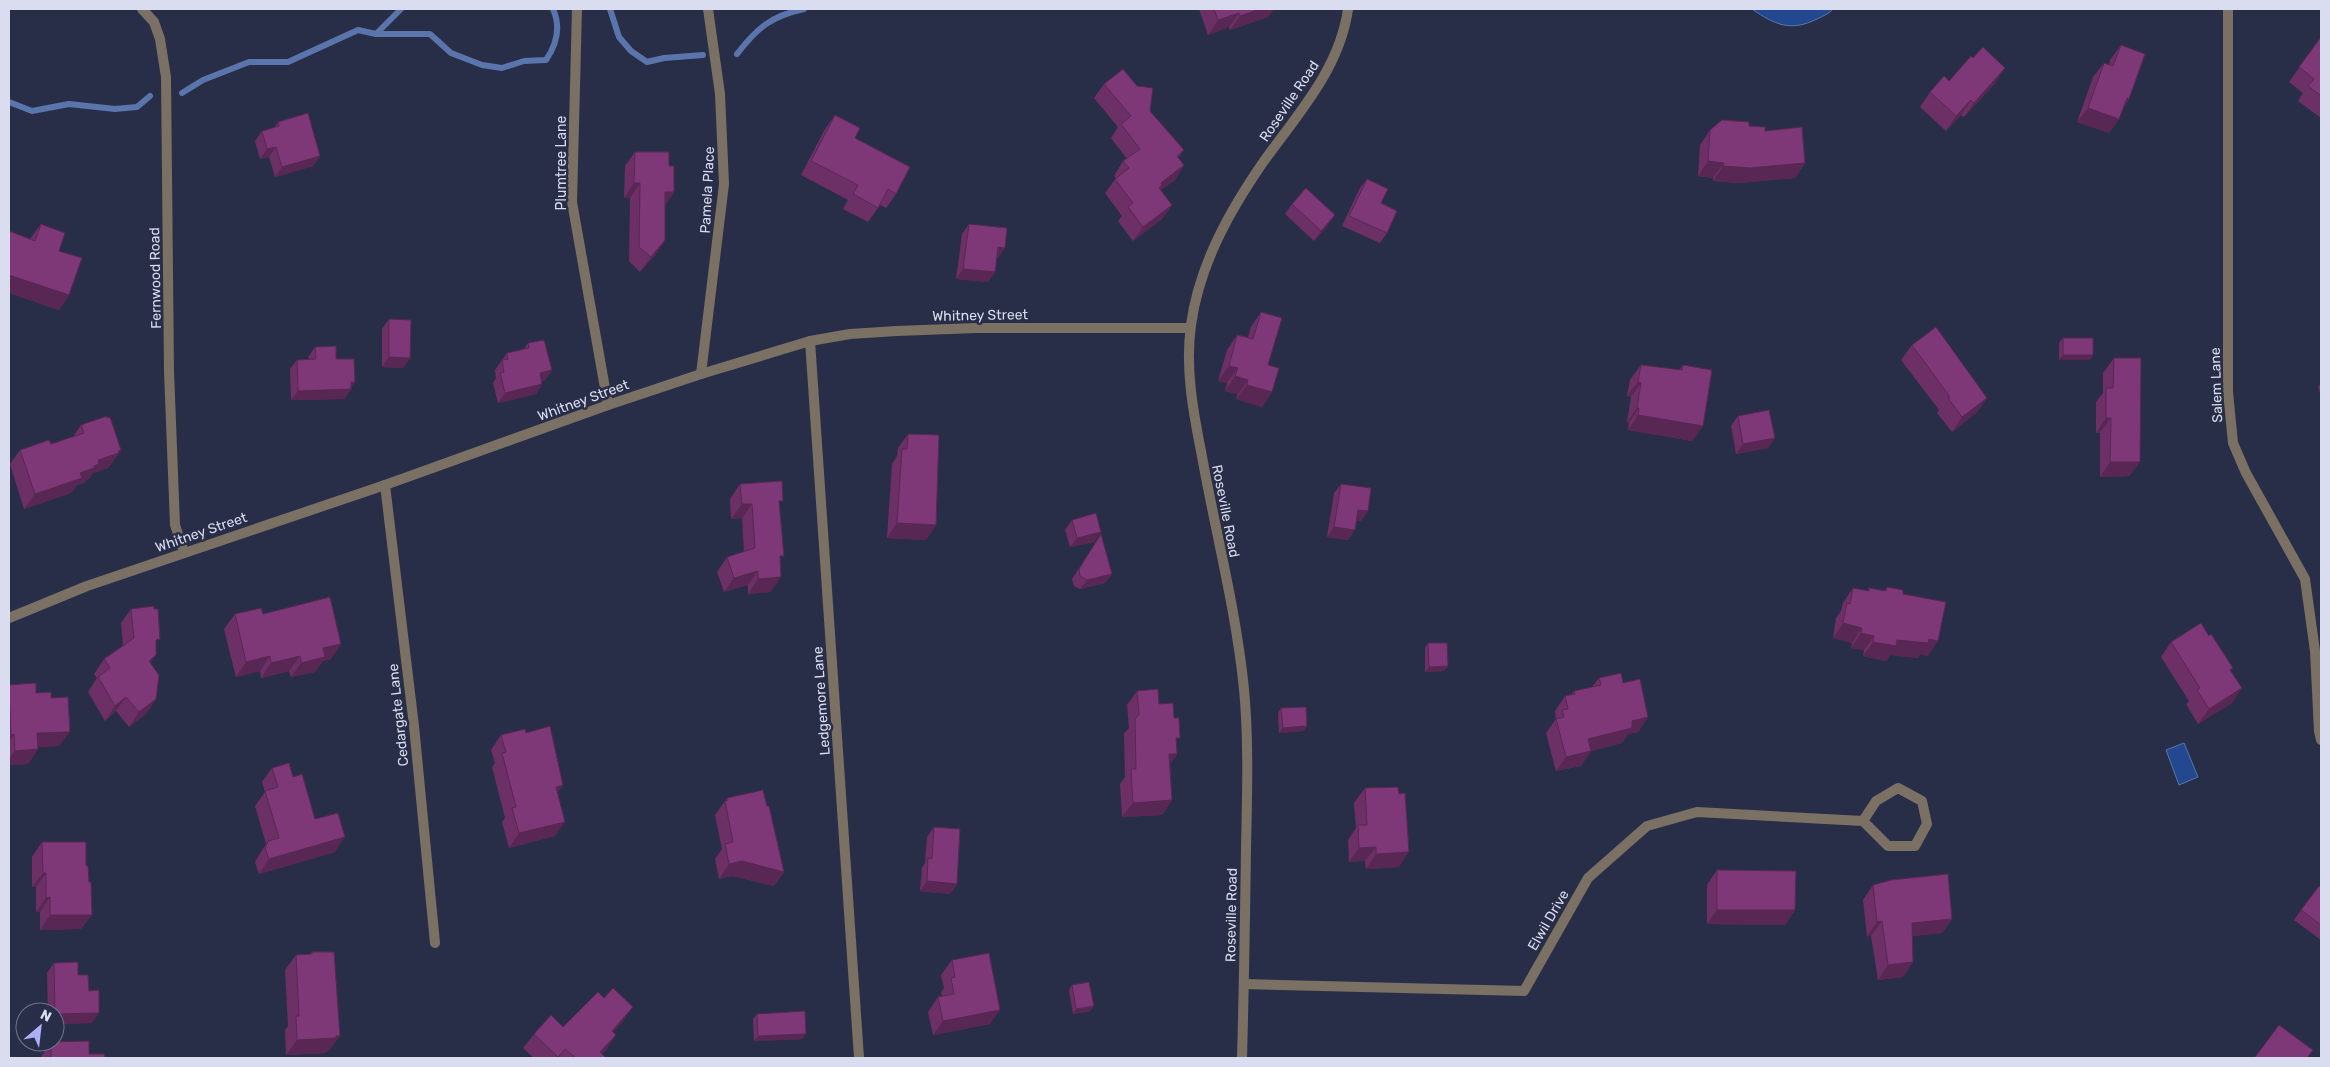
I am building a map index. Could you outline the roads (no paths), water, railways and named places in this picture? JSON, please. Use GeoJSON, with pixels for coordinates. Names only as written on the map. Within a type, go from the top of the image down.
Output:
{"type":"FeatureCollection","features":[{"type":"Feature","properties":{"kind":"street","name":"Fernwood Road"},"geometry":{"type":"LineString","coordinates":[[142,9],[154,22],[160,39],[166,77],[169,371],[176,524],[184,552]]}},
{"type":"Feature","properties":{"kind":"street","name":"Plumtree Lane"},"geometry":{"type":"LineString","coordinates":[[577,9],[572,202],[608,405]]}},
{"type":"Feature","properties":{"kind":"street","name":"Pamela Place"},"geometry":{"type":"LineString","coordinates":[[701,374],[724,184],[720,94],[708,9]]}},
{"type":"Feature","properties":{"kind":"street","name":"Roseville Road"},"geometry":{"type":"LineString","coordinates":[[1242,1058],[1247,800],[1244,690],[1235,626],[1195,419],[1190,370],[1190,328],[1196,292],[1212,252],[1236,204],[1263,163],[1312,96],[1331,65],[1346,24],[1348,9]]}},
{"type":"Feature","properties":{"kind":"street","name":"Salem Lane"},"geometry":{"type":"LineString","coordinates":[[2228,9],[2228,392],[2233,443],[2246,473],[2305,579],[2315,651],[2321,740]]}},
{"type":"Feature","properties":{"kind":"street","name":"Whitney Street"},"geometry":{"type":"LineString","coordinates":[[9,618],[87,586],[385,485],[608,405],[810,341],[850,334],[897,331],[1190,328]]}},
{"type":"Feature","properties":{"kind":"street","name":"Ledgemore Lane"},"geometry":{"type":"LineString","coordinates":[[810,341],[859,1058]]}},
{"type":"Feature","properties":{"kind":"street","name":"Cedargate Lane"},"geometry":{"type":"LineString","coordinates":[[385,485],[414,726],[435,943]]}},
{"type":"Feature","properties":{"kind":"street"},"geometry":{"type":"LineString","coordinates":[[1898,788],[1922,801],[1927,824],[1915,846],[1888,846],[1863,821],[1876,801],[1898,788]]}},
{"type":"Feature","properties":{"kind":"street","name":"Elwil Drive"},"geometry":{"type":"LineString","coordinates":[[1244,984],[1524,991],[1588,878],[1647,826],[1697,812],[1863,821]]}},
{"type":"Feature","properties":{"kind":"water"},"geometry":{"type":"Polygon","coordinates":[[[1752,9],[1833,9],[1826,15],[1808,23],[1791,26],[1776,23],[1752,9]]]}},
{"type":"Feature","properties":{"kind":"water"},"geometry":{"type":"Polygon","coordinates":[[[2184,743],[2198,777],[2179,785],[2166,750],[2184,743]]]}},
{"type":"Feature","properties":{"kind":"waterway"},"geometry":{"type":"LineString","coordinates":[[376,34],[401,9]]}},
{"type":"Feature","properties":{"kind":"waterway"},"geometry":{"type":"LineString","coordinates":[[182,93],[203,80],[249,62],[288,62],[358,30],[376,34],[430,34],[451,53],[482,65],[502,68],[524,61],[546,60],[553,48],[557,35],[557,22],[553,9]]}},
{"type":"Feature","properties":{"kind":"waterway"},"geometry":{"type":"LineString","coordinates":[[610,9],[619,37],[631,51],[647,62],[664,58],[703,55]]}},
{"type":"Feature","properties":{"kind":"waterway"},"geometry":{"type":"LineString","coordinates":[[737,54],[751,37],[766,24],[782,15],[804,9]]}},
{"type":"Feature","properties":{"kind":"waterway"},"geometry":{"type":"LineString","coordinates":[[9,102],[32,111],[69,104],[115,109],[137,107],[150,96]]}}]}
